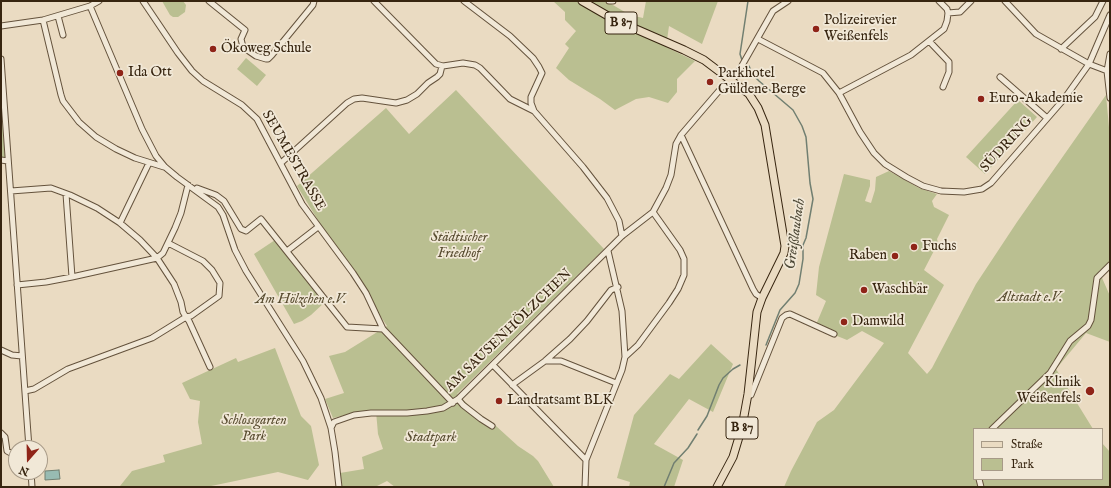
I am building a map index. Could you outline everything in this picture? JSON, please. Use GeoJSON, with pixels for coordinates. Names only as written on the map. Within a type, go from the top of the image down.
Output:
{"type":"FeatureCollection","features":[{"type":"Feature","properties":{"kind":"main road","name":"B 87"},"geometry":{"type":"LineString","coordinates":[[582,1],[627,26],[697,56],[731,80],[751,97],[758,108],[765,125],[785,243],[784,253],[762,298],[755,324],[748,394],[740,438],[733,457],[717,487]]}},
{"type":"Feature","properties":{"kind":"street"},"geometry":{"type":"LineString","coordinates":[[1,26],[43,20],[90,6],[99,1]]}},
{"type":"Feature","properties":{"kind":"street","name":"SEUMESTRASSE"},"geometry":{"type":"LineString","coordinates":[[143,1],[178,54],[192,71],[203,81],[242,105],[257,119],[302,204],[366,293],[383,329],[453,403]]}},
{"type":"Feature","properties":{"kind":"street"},"geometry":{"type":"LineString","coordinates":[[209,1],[245,30],[241,40],[244,47],[256,56],[266,59],[272,55],[313,5],[314,1]]}},
{"type":"Feature","properties":{"kind":"street"},"geometry":{"type":"LineString","coordinates":[[374,1],[436,64],[442,66],[463,62],[475,65],[480,68],[510,99],[534,111],[583,166],[607,198],[619,222],[622,236]]}},
{"type":"Feature","properties":{"kind":"street"},"geometry":{"type":"LineString","coordinates":[[464,1],[510,36],[533,58],[540,67],[542,73],[531,97],[531,103],[534,111]]}},
{"type":"Feature","properties":{"kind":"street"},"geometry":{"type":"LineString","coordinates":[[626,357],[638,345],[669,303],[678,289],[684,275],[684,259],[680,250],[653,212],[672,175],[676,144],[724,85],[736,76],[773,11],[788,1]]}},
{"type":"Feature","properties":{"kind":"street"},"geometry":{"type":"LineString","coordinates":[[839,93],[911,55],[944,29],[948,13],[939,1]]}},
{"type":"Feature","properties":{"kind":"street"},"geometry":{"type":"LineString","coordinates":[[948,13],[960,12],[971,1]]}},
{"type":"Feature","properties":{"kind":"street"},"geometry":{"type":"LineString","coordinates":[[1005,1],[1036,34],[1089,64],[1108,71]]}},
{"type":"Feature","properties":{"kind":"street"},"geometry":{"type":"LineString","coordinates":[[1062,49],[1095,17],[1103,1]]}},
{"type":"Feature","properties":{"kind":"street"},"geometry":{"type":"LineString","coordinates":[[90,6],[142,128],[156,156],[165,167],[188,186],[213,203],[220,211],[235,250],[246,271],[303,361],[321,398],[331,428],[339,487]]}},
{"type":"Feature","properties":{"kind":"street","name":"SÜDRING"},"geometry":{"type":"LineString","coordinates":[[758,39],[823,73],[839,93],[874,153],[885,164],[915,182],[934,189],[964,192],[982,189],[990,182],[1071,91],[1089,64],[1110,15]]}},
{"type":"Feature","properties":{"kind":"street"},"geometry":{"type":"LineString","coordinates":[[58,16],[63,35]]}},
{"type":"Feature","properties":{"kind":"street"},"geometry":{"type":"LineString","coordinates":[[43,20],[61,95],[63,101],[71,112],[96,137],[116,149],[149,163],[165,167]]}},
{"type":"Feature","properties":{"kind":"street"},"geometry":{"type":"LineString","coordinates":[[929,41],[949,62],[949,72],[943,87]]}},
{"type":"Feature","properties":{"kind":"street"},"geometry":{"type":"LineString","coordinates":[[1110,54],[1108,71],[1110,98]]}},
{"type":"Feature","properties":{"kind":"street"},"geometry":{"type":"LineString","coordinates":[[1,59],[28,440]]}},
{"type":"Feature","properties":{"kind":"street"},"geometry":{"type":"LineString","coordinates":[[281,163],[347,103],[354,99],[362,98],[396,103],[407,100],[417,94],[428,82],[437,77],[440,74],[442,66]]}},
{"type":"Feature","properties":{"kind":"street","name":"SÜDRING"},"geometry":{"type":"LineString","coordinates":[[1000,77],[1047,118]]}},
{"type":"Feature","properties":{"kind":"street"},"geometry":{"type":"LineString","coordinates":[[519,103],[531,97]]}},
{"type":"Feature","properties":{"kind":"street"},"geometry":{"type":"LineString","coordinates":[[682,135],[752,289],[762,298]]}},
{"type":"Feature","properties":{"kind":"street"},"geometry":{"type":"LineString","coordinates":[[1,160],[8,161]]}},
{"type":"Feature","properties":{"kind":"street"},"geometry":{"type":"LineString","coordinates":[[120,222],[149,163]]}},
{"type":"Feature","properties":{"kind":"street"},"geometry":{"type":"LineString","coordinates":[[17,285],[46,282],[72,277],[157,258],[163,252],[168,243],[181,213],[188,186]]}},
{"type":"Feature","properties":{"kind":"street"},"geometry":{"type":"LineString","coordinates":[[188,186],[216,195],[224,201],[241,229],[246,231],[260,219],[347,327],[383,329]]}},
{"type":"Feature","properties":{"kind":"street"},"geometry":{"type":"LineString","coordinates":[[11,191],[51,188],[97,208],[120,222],[157,258],[174,284],[186,317],[210,367]]}},
{"type":"Feature","properties":{"kind":"street"},"geometry":{"type":"LineString","coordinates":[[66,194],[72,277]]}},
{"type":"Feature","properties":{"kind":"street","name":"AM SAUSENHÖLZCHEN"},"geometry":{"type":"LineString","coordinates":[[331,428],[334,422],[354,415],[371,413],[427,412],[443,408],[453,403],[622,236],[653,212]]}},
{"type":"Feature","properties":{"kind":"street"},"geometry":{"type":"LineString","coordinates":[[286,251],[318,227]]}},
{"type":"Feature","properties":{"kind":"street"},"geometry":{"type":"LineString","coordinates":[[25,391],[34,389],[68,369],[152,338],[186,317],[191,316],[219,296],[221,288],[220,283],[212,270],[203,261],[168,243]]}},
{"type":"Feature","properties":{"kind":"street"},"geometry":{"type":"LineString","coordinates":[[585,487],[586,460],[626,357],[622,311],[618,288],[608,251]]}},
{"type":"Feature","properties":{"kind":"street"},"geometry":{"type":"LineString","coordinates":[[993,428],[1050,373],[1070,341],[1088,326],[1091,320],[1097,278],[1110,265]]}},
{"type":"Feature","properties":{"kind":"street"},"geometry":{"type":"LineString","coordinates":[[512,385],[545,361],[570,339],[587,321],[611,290],[618,288]]}},
{"type":"Feature","properties":{"kind":"street"},"geometry":{"type":"LineString","coordinates":[[748,394],[751,395],[782,318],[786,315],[790,314],[834,334]]}},
{"type":"Feature","properties":{"kind":"street"},"geometry":{"type":"LineString","coordinates":[[1,350],[12,356],[22,356]]}},
{"type":"Feature","properties":{"kind":"street"},"geometry":{"type":"LineString","coordinates":[[545,361],[561,361],[616,383]]}},
{"type":"Feature","properties":{"kind":"street"},"geometry":{"type":"LineString","coordinates":[[493,364],[586,460]]}},
{"type":"Feature","properties":{"kind":"street"},"geometry":{"type":"LineString","coordinates":[[458,399],[463,405],[492,426]]}},
{"type":"Feature","properties":{"kind":"street"},"geometry":{"type":"LineString","coordinates":[[1,433],[5,437],[8,452]]}},
{"type":"Feature","properties":{"kind":"green space"},"geometry":{"type":"Polygon","coordinates":[[[162,1],[183,1],[186,5],[185,12],[178,17],[173,17],[170,15],[162,1]]]}},
{"type":"Feature","properties":{"kind":"green space"},"geometry":{"type":"Polygon","coordinates":[[[553,1],[606,1],[630,15],[643,18],[646,1],[718,1],[702,44],[669,26],[666,47],[695,61],[677,79],[677,92],[668,103],[649,97],[636,99],[615,110],[569,80],[556,68],[569,48],[565,44],[576,31],[565,20],[565,12],[553,1]]]}},
{"type":"Feature","properties":{"kind":"green space"},"geometry":{"type":"Polygon","coordinates":[[[246,58],[266,75],[257,86],[237,69],[246,58]]]}},
{"type":"Feature","properties":{"kind":"green space","name":"Städtischer Friedhof"},"geometry":{"type":"Polygon","coordinates":[[[456,90],[604,249],[457,394],[518,446],[533,456],[538,461],[554,487],[395,487],[387,481],[375,487],[342,487],[340,473],[364,469],[362,457],[383,449],[378,434],[376,411],[354,413],[333,418],[325,399],[344,393],[329,356],[345,352],[387,326],[340,256],[297,186],[386,108],[409,134],[456,90]]]}},
{"type":"Feature","properties":{"kind":"green space","name":"Altstadt e.V."},"geometry":{"type":"Polygon","coordinates":[[[1106,95],[1110,138],[1110,260],[1107,265],[1099,271],[1110,296],[1110,342],[1086,333],[1056,369],[1092,428],[973,428],[973,480],[1103,480],[1103,444],[1110,452],[1110,487],[784,487],[817,422],[834,410],[884,343],[862,331],[847,340],[815,327],[826,301],[816,295],[819,267],[844,174],[870,180],[870,186],[865,201],[871,203],[875,190],[876,177],[889,171],[919,188],[937,194],[932,201],[934,207],[949,215],[937,239],[938,243],[924,270],[944,285],[908,353],[927,374],[932,368],[976,284],[1017,222],[1106,95]]]}},
{"type":"Feature","properties":{"kind":"green space"},"geometry":{"type":"Polygon","coordinates":[[[1018,100],[1037,117],[985,174],[966,157],[1018,100]]]}},
{"type":"Feature","properties":{"kind":"green space"},"geometry":{"type":"Polygon","coordinates":[[[1,105],[6,165],[1,162],[1,105]]]}},
{"type":"Feature","properties":{"kind":"green space","name":"Am Hölzchen e.V."},"geometry":{"type":"Polygon","coordinates":[[[275,240],[325,302],[311,315],[294,324],[254,254],[275,240]]]}},
{"type":"Feature","properties":{"kind":"green space"},"geometry":{"type":"Polygon","coordinates":[[[711,344],[733,364],[713,412],[689,399],[654,444],[683,460],[674,487],[629,487],[630,482],[617,478],[634,415],[670,374],[679,379],[711,344]]]}},
{"type":"Feature","properties":{"kind":"green space","name":"Schlossgarten Park"},"geometry":{"type":"Polygon","coordinates":[[[275,348],[301,416],[311,426],[319,465],[308,480],[278,472],[211,487],[107,487],[120,486],[132,471],[165,462],[163,455],[202,444],[198,422],[200,401],[190,399],[182,383],[236,358],[238,362],[275,348]]]}},
{"type":"Feature","properties":{"kind":"water"},"geometry":{"type":"Polygon","coordinates":[[[59,470],[60,479],[48,480],[48,471],[59,470]]]}},
{"type":"Feature","properties":{"kind":"waterway","name":"Greißlaubach"},"geometry":{"type":"LineString","coordinates":[[742,60],[740,54],[748,1]]}},
{"type":"Feature","properties":{"kind":"waterway","name":"Greißlaubach"},"geometry":{"type":"LineString","coordinates":[[749,66],[753,75],[793,110],[802,126],[806,137],[813,199],[806,238],[803,245],[803,259],[799,284],[795,293],[780,310],[766,345]]}},
{"type":"Feature","properties":{"kind":"waterway","name":"Greißlaubach"},"geometry":{"type":"LineString","coordinates":[[698,430],[707,416],[723,378],[740,365]]}},
{"type":"Feature","properties":{"kind":"waterway","name":"Greißlaubach"},"geometry":{"type":"LineString","coordinates":[[664,487],[674,463],[688,448],[697,434]]}},
{"type":"Feature","properties":{"kind":"place","name":"Polizeirevier Weißenfels"},"geometry":{"type":"Point","coordinates":[816,29]}},
{"type":"Feature","properties":{"kind":"place","name":"Ökoweg Schule"},"geometry":{"type":"Point","coordinates":[213,49]}},
{"type":"Feature","properties":{"kind":"place","name":"Ida Ott"},"geometry":{"type":"Point","coordinates":[120,73]}},
{"type":"Feature","properties":{"kind":"place","name":"Parkhotel Güldene Berge"},"geometry":{"type":"Point","coordinates":[710,82]}},
{"type":"Feature","properties":{"kind":"place","name":"Euro-Akademie"},"geometry":{"type":"Point","coordinates":[981,99]}},
{"type":"Feature","properties":{"kind":"place","name":"Fuchs"},"geometry":{"type":"Point","coordinates":[914,247]}},
{"type":"Feature","properties":{"kind":"place","name":"Raben"},"geometry":{"type":"Point","coordinates":[895,256]}},
{"type":"Feature","properties":{"kind":"place","name":"Waschbär"},"geometry":{"type":"Point","coordinates":[864,290]}},
{"type":"Feature","properties":{"kind":"place","name":"Damwild"},"geometry":{"type":"Point","coordinates":[844,322]}},
{"type":"Feature","properties":{"kind":"place","name":"Klinik Weißenfels"},"geometry":{"type":"Point","coordinates":[1090,391]}},
{"type":"Feature","properties":{"kind":"place","name":"Landratsamt BLK"},"geometry":{"type":"Point","coordinates":[499,401]}},
{"type":"Feature","properties":{"kind":"park label","name":"Stadtpark"},"geometry":{"type":"Point","coordinates":[431,438]}}]}
